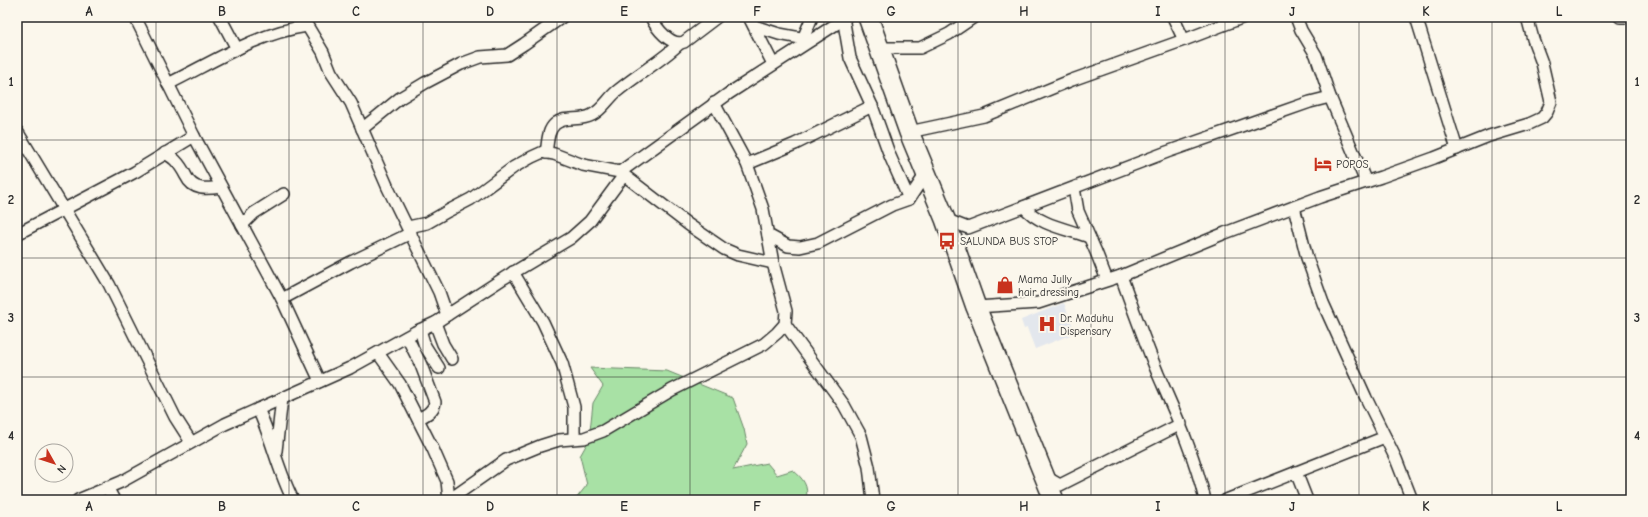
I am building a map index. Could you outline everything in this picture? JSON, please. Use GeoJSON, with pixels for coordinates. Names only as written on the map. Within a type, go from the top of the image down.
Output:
{"type":"FeatureCollection","features":[{"type":"Feature","properties":{"kind":"highway"},"geometry":{"type":"LineString","coordinates":[[868,17],[925,175],[945,219],[976,307],[1054,500]]}},
{"type":"Feature","properties":{"kind":"street"},"geometry":{"type":"LineString","coordinates":[[135,17],[194,136],[282,299],[320,380]]}},
{"type":"Feature","properties":{"kind":"street"},"geometry":{"type":"LineString","coordinates":[[220,17],[237,49]]}},
{"type":"Feature","properties":{"kind":"street"},"geometry":{"type":"LineString","coordinates":[[362,129],[400,98],[425,83],[461,64],[480,57],[507,55],[562,17]]}},
{"type":"Feature","properties":{"kind":"street"},"geometry":{"type":"LineString","coordinates":[[650,17],[659,30],[672,41],[679,44]]}},
{"type":"Feature","properties":{"kind":"street"},"geometry":{"type":"LineString","coordinates":[[546,153],[549,133],[558,121],[591,116],[617,92],[717,17]]}},
{"type":"Feature","properties":{"kind":"street"},"geometry":{"type":"LineString","coordinates":[[807,39],[812,17]]}},
{"type":"Feature","properties":{"kind":"street"},"geometry":{"type":"LineString","coordinates":[[879,48],[920,48],[949,34],[974,17]]}},
{"type":"Feature","properties":{"kind":"street"},"geometry":{"type":"LineString","coordinates":[[1173,17],[1184,40]]}},
{"type":"Feature","properties":{"kind":"street"},"geometry":{"type":"LineString","coordinates":[[909,132],[984,116],[1072,80],[1244,17]]}},
{"type":"Feature","properties":{"kind":"street"},"geometry":{"type":"LineString","coordinates":[[1296,17],[1301,30],[1316,54],[1330,96],[1366,182]]}},
{"type":"Feature","properties":{"kind":"street"},"geometry":{"type":"LineString","coordinates":[[1416,17],[1457,149]]}},
{"type":"Feature","properties":{"kind":"street"},"geometry":{"type":"LineString","coordinates":[[976,307],[1038,303],[1121,276],[1294,207],[1457,149],[1489,136],[1529,124],[1542,118],[1547,112],[1551,102],[1549,88],[1527,17]]}},
{"type":"Feature","properties":{"kind":"street"},"geometry":{"type":"LineString","coordinates":[[1620,17],[1631,17]]}},
{"type":"Feature","properties":{"kind":"street"},"geometry":{"type":"LineString","coordinates":[[78,500],[120,482],[225,424],[320,380],[350,368],[435,323],[513,272],[571,238],[590,222],[622,173],[714,103],[773,64],[807,39],[844,18],[850,58],[872,106],[890,156],[909,199]]}},
{"type":"Feature","properties":{"kind":"street"},"geometry":{"type":"LineString","coordinates":[[752,21],[779,34],[807,39]]}},
{"type":"Feature","properties":{"kind":"street"},"geometry":{"type":"LineString","coordinates":[[752,21],[773,64]]}},
{"type":"Feature","properties":{"kind":"street"},"geometry":{"type":"LineString","coordinates":[[168,84],[237,49],[305,22],[324,52],[331,72],[351,103],[388,188],[439,292],[447,315]]}},
{"type":"Feature","properties":{"kind":"street"},"geometry":{"type":"LineString","coordinates":[[945,219],[968,228],[1210,136],[1330,96]]}},
{"type":"Feature","properties":{"kind":"street"},"geometry":{"type":"LineString","coordinates":[[378,353],[400,384],[418,419],[447,481],[449,500],[506,460],[558,440],[584,438],[603,431],[672,390],[752,352],[778,334],[785,324],[786,311],[773,263],[763,209],[747,164],[714,103]]}},
{"type":"Feature","properties":{"kind":"street"},"geometry":{"type":"LineString","coordinates":[[747,164],[776,152],[872,106]]}},
{"type":"Feature","properties":{"kind":"street"},"geometry":{"type":"LineString","coordinates":[[17,131],[109,284],[175,416],[191,442]]}},
{"type":"Feature","properties":{"kind":"street"},"geometry":{"type":"LineString","coordinates":[[17,234],[135,172],[194,136]]}},
{"type":"Feature","properties":{"kind":"street"},"geometry":{"type":"LineString","coordinates":[[282,299],[409,230],[427,223],[471,199],[514,167],[543,152],[554,154],[583,165],[622,173],[683,221],[724,249],[738,255],[773,263]]}},
{"type":"Feature","properties":{"kind":"street"},"geometry":{"type":"LineString","coordinates":[[165,153],[175,160],[183,169],[186,178],[196,187],[201,189],[209,189],[221,186]]}},
{"type":"Feature","properties":{"kind":"street"},"geometry":{"type":"LineString","coordinates":[[768,235],[788,246],[808,247],[892,205],[909,199],[925,175]]}},
{"type":"Feature","properties":{"kind":"street"},"geometry":{"type":"LineString","coordinates":[[1074,188],[1078,210],[1107,280]]}},
{"type":"Feature","properties":{"kind":"street"},"geometry":{"type":"LineString","coordinates":[[242,225],[254,213],[284,194]]}},
{"type":"Feature","properties":{"kind":"street"},"geometry":{"type":"LineString","coordinates":[[1024,207],[1029,213],[1042,221],[1089,237]]}},
{"type":"Feature","properties":{"kind":"street"},"geometry":{"type":"LineString","coordinates":[[1294,207],[1307,258],[1324,303],[1412,500]]}},
{"type":"Feature","properties":{"kind":"street"},"geometry":{"type":"LineString","coordinates":[[513,272],[543,322],[562,363],[574,407],[574,438]]}},
{"type":"Feature","properties":{"kind":"street"},"geometry":{"type":"LineString","coordinates":[[1121,276],[1145,342],[1192,452],[1205,500]]}},
{"type":"Feature","properties":{"kind":"street"},"geometry":{"type":"LineString","coordinates":[[435,323],[443,344],[452,359]]}},
{"type":"Feature","properties":{"kind":"street"},"geometry":{"type":"LineString","coordinates":[[785,324],[844,405],[861,436],[869,467],[873,500]]}},
{"type":"Feature","properties":{"kind":"street"},"geometry":{"type":"LineString","coordinates":[[420,330],[425,346],[439,368]]}},
{"type":"Feature","properties":{"kind":"street"},"geometry":{"type":"LineString","coordinates":[[407,337],[418,358],[435,402],[434,407],[429,413],[418,419]]}},
{"type":"Feature","properties":{"kind":"street"},"geometry":{"type":"LineString","coordinates":[[276,456],[282,398]]}},
{"type":"Feature","properties":{"kind":"street"},"geometry":{"type":"LineString","coordinates":[[258,409],[284,481],[294,500]]}},
{"type":"Feature","properties":{"kind":"street"},"geometry":{"type":"LineString","coordinates":[[1044,476],[1060,485],[1181,424]]}},
{"type":"Feature","properties":{"kind":"street"},"geometry":{"type":"LineString","coordinates":[[1226,500],[1385,437]]}},
{"type":"Feature","properties":{"kind":"street"},"geometry":{"type":"LineString","coordinates":[[1296,472],[1307,500]]}},
{"type":"Feature","properties":{"kind":"street"},"geometry":{"type":"LineString","coordinates":[[107,487],[114,500]]}},
{"type":"Feature","properties":{"kind":"shaded area","name":"Dr. Maduhu Dispensary"},"geometry":{"type":"Polygon","coordinates":[[[1064,303],[1075,333],[1035,349],[1027,328],[1024,329],[1021,320],[1064,303]]]}},
{"type":"Feature","properties":{"kind":"green space"},"geometry":{"type":"Polygon","coordinates":[[[590,368],[667,371],[733,398],[744,429],[747,444],[733,470],[767,463],[777,475],[793,470],[800,476],[806,486],[806,500],[575,500],[587,485],[580,456],[589,440],[593,403],[603,386],[590,368]]]}},
{"type":"Feature","properties":{"kind":"place","name":"POPOS"},"geometry":{"type":"Point","coordinates":[1323,164]}},
{"type":"Feature","properties":{"kind":"place","name":"SALUNDA BUS STOP"},"geometry":{"type":"Point","coordinates":[947,241]}},
{"type":"Feature","properties":{"kind":"place","name":"Mama Jully hair dressing"},"geometry":{"type":"Point","coordinates":[1005,285]}},
{"type":"Feature","properties":{"kind":"place","name":"Dr. Maduhu Dispensary"},"geometry":{"type":"Point","coordinates":[1047,324]}}]}
